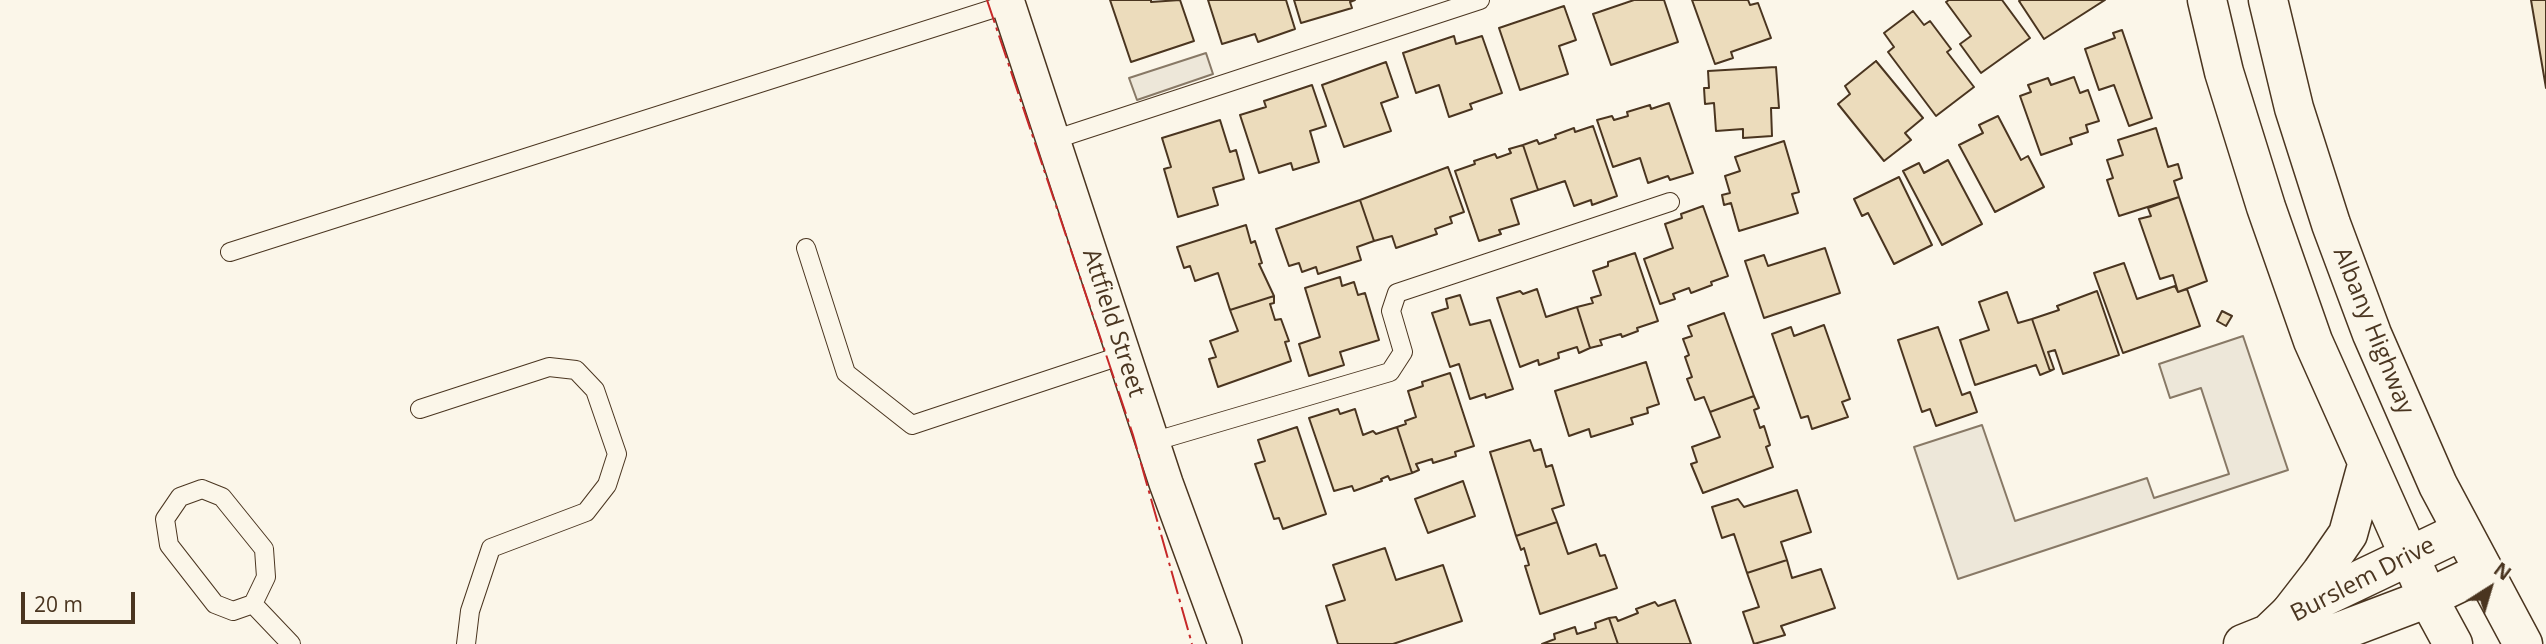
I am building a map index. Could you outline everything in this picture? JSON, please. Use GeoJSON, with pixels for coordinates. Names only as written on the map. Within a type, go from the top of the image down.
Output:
{"type":"FeatureCollection","features":[{"type":"Feature","properties":{"kind":"main road"},"geometry":{"type":"LineString","coordinates":[[2207,0],[2224,72],[2266,207],[2313,341],[2428,598],[2453,644]]}},
{"type":"Feature","properties":{"kind":"main road","name":"Albany Highway"},"geometry":{"type":"LineString","coordinates":[[2268,0],[2294,108],[2331,224],[2372,334],[2438,485],[2523,644]]}},
{"type":"Feature","properties":{"kind":"main road"},"geometry":{"type":"LineString","coordinates":[[2267,630],[2321,573],[2348,534],[2367,464]]}},
{"type":"Feature","properties":{"kind":"main road","name":"Burslem Drive"},"geometry":{"type":"LineString","coordinates":[[2267,630],[2462,531]]}},
{"type":"Feature","properties":{"kind":"main road","name":"Burslem Drive"},"geometry":{"type":"LineString","coordinates":[[2267,630],[2312,642],[2428,598],[2484,571]]}},
{"type":"Feature","properties":{"kind":"street","name":"Attfield Street"},"geometry":{"type":"LineString","coordinates":[[1008,2],[1152,442],[1225,644]]}},
{"type":"Feature","properties":{"kind":"lane"},"geometry":{"type":"LineString","coordinates":[[1053,140],[1480,0]]}},
{"type":"Feature","properties":{"kind":"lane"},"geometry":{"type":"LineString","coordinates":[[229,252],[1008,2]]}},
{"type":"Feature","properties":{"kind":"lane"},"geometry":{"type":"LineString","coordinates":[[1152,442],[1390,372],[1403,352],[1391,311],[1396,293],[1670,202]]}},
{"type":"Feature","properties":{"kind":"lane"},"geometry":{"type":"LineString","coordinates":[[806,248],[846,373],[912,425],[1123,355]]}},
{"type":"Feature","properties":{"kind":"lane"},"geometry":{"type":"LineString","coordinates":[[420,409],[549,367],[576,370],[595,390],[617,454],[607,485],[586,512],[491,548],[470,611],[466,644]]}},
{"type":"Feature","properties":{"kind":"lane"},"geometry":{"type":"LineString","coordinates":[[202,489],[222,497],[264,549],[266,577],[253,604],[233,611],[215,604],[169,545],[165,519],[180,497],[202,489]]}},
{"type":"Feature","properties":{"kind":"lane"},"geometry":{"type":"LineString","coordinates":[[253,604],[291,644]]}},
{"type":"Feature","properties":{"kind":"shaded area"},"geometry":{"type":"Polygon","coordinates":[[[1206,53],[1213,74],[1137,100],[1129,78],[1206,53]]]}},
{"type":"Feature","properties":{"kind":"shaded area"},"geometry":{"type":"Polygon","coordinates":[[[2243,336],[2288,470],[1958,579],[1914,447],[1982,425],[2015,521],[2147,478],[2154,498],[2229,474],[2201,388],[2170,398],[2159,364],[2243,336]]]}},
{"type":"Feature","properties":{"kind":"building"},"geometry":{"type":"Polygon","coordinates":[[[1110,0],[1180,0],[1194,41],[1131,62],[1110,0]]]}},
{"type":"Feature","properties":{"kind":"building"},"geometry":{"type":"Polygon","coordinates":[[[1208,0],[1286,0],[1295,29],[1258,42],[1255,34],[1222,44],[1208,0]]]}},
{"type":"Feature","properties":{"kind":"building"},"geometry":{"type":"Polygon","coordinates":[[[1294,0],[1355,0],[1350,2],[1352,8],[1301,23],[1294,0]]]}},
{"type":"Feature","properties":{"kind":"building"},"geometry":{"type":"Polygon","coordinates":[[[1634,0],[1664,0],[1678,42],[1611,65],[1593,14],[1634,0]]]}},
{"type":"Feature","properties":{"kind":"building"},"geometry":{"type":"Polygon","coordinates":[[[1692,0],[1748,0],[1750,5],[1758,3],[1771,38],[1731,52],[1733,58],[1715,64],[1692,0]]]}},
{"type":"Feature","properties":{"kind":"building"},"geometry":{"type":"Polygon","coordinates":[[[2002,0],[2030,38],[1981,73],[1960,44],[1971,36],[1946,2],[2002,0]]]}},
{"type":"Feature","properties":{"kind":"building"},"geometry":{"type":"Polygon","coordinates":[[[2105,0],[2044,39],[2019,1],[2105,0]]]}},
{"type":"Feature","properties":{"kind":"building"},"geometry":{"type":"Polygon","coordinates":[[[2531,0],[2546,0],[2546,88],[2531,0]]]}},
{"type":"Feature","properties":{"kind":"building"},"geometry":{"type":"Polygon","coordinates":[[[1564,6],[1576,40],[1559,46],[1568,74],[1520,90],[1499,28],[1564,6]]]}},
{"type":"Feature","properties":{"kind":"building"},"geometry":{"type":"Polygon","coordinates":[[[1913,11],[1924,25],[1930,21],[1951,49],[1947,52],[1974,87],[1936,116],[1888,52],[1894,47],[1884,33],[1913,11]]]}},
{"type":"Feature","properties":{"kind":"building"},"geometry":{"type":"Polygon","coordinates":[[[2122,30],[2152,118],[2129,126],[2114,85],[2099,90],[2085,49],[2115,38],[2113,33],[2122,30]]]}},
{"type":"Feature","properties":{"kind":"building"},"geometry":{"type":"Polygon","coordinates":[[[1454,36],[1456,44],[1482,36],[1502,93],[1470,104],[1472,109],[1449,117],[1439,85],[1416,93],[1403,53],[1454,36]]]}},
{"type":"Feature","properties":{"kind":"building"},"geometry":{"type":"Polygon","coordinates":[[[1876,61],[1923,118],[1905,133],[1911,140],[1884,161],[1838,104],[1850,94],[1845,86],[1876,61]]]}},
{"type":"Feature","properties":{"kind":"building"},"geometry":{"type":"Polygon","coordinates":[[[1386,62],[1398,97],[1381,103],[1391,131],[1344,147],[1322,85],[1386,62]]]}},
{"type":"Feature","properties":{"kind":"building"},"geometry":{"type":"Polygon","coordinates":[[[1776,67],[1779,108],[1771,108],[1772,136],[1743,138],[1743,129],[1716,131],[1714,103],[1705,104],[1704,88],[1709,88],[1708,71],[1776,67]]]}},
{"type":"Feature","properties":{"kind":"building"},"geometry":{"type":"Polygon","coordinates":[[[2074,77],[2080,93],[2088,90],[2099,121],[2086,125],[2088,132],[2070,138],[2072,144],[2041,155],[2020,96],[2031,92],[2028,85],[2048,78],[2051,85],[2074,77]]]}},
{"type":"Feature","properties":{"kind":"building"},"geometry":{"type":"Polygon","coordinates":[[[1312,85],[1326,126],[1310,131],[1319,162],[1293,170],[1291,163],[1259,173],[1240,115],[1266,107],[1264,101],[1312,85]]]}},
{"type":"Feature","properties":{"kind":"building"},"geometry":{"type":"Polygon","coordinates":[[[1669,103],[1693,173],[1670,180],[1668,176],[1648,183],[1640,158],[1613,167],[1597,120],[1612,116],[1614,120],[1628,116],[1627,112],[1669,103]]]}},
{"type":"Feature","properties":{"kind":"building"},"geometry":{"type":"Polygon","coordinates":[[[1998,116],[2021,160],[2028,156],[2044,187],[1995,212],[1959,145],[1983,133],[1979,125],[1998,116]]]}},
{"type":"Feature","properties":{"kind":"building"},"geometry":{"type":"Polygon","coordinates":[[[1220,120],[1230,152],[1236,150],[1244,179],[1213,188],[1218,205],[1178,217],[1164,169],[1171,167],[1162,138],[1220,120]]]}},
{"type":"Feature","properties":{"kind":"building"},"geometry":{"type":"Polygon","coordinates":[[[1593,126],[1617,196],[1592,205],[1591,200],[1574,206],[1565,181],[1538,190],[1523,145],[1537,140],[1539,144],[1574,128],[1575,132],[1593,126]]]}},
{"type":"Feature","properties":{"kind":"building"},"geometry":{"type":"Polygon","coordinates":[[[2156,128],[2168,167],[2178,164],[2182,178],[2174,181],[2179,197],[2119,216],[2107,180],[2113,178],[2107,160],[2123,155],[2118,140],[2156,128]]]}},
{"type":"Feature","properties":{"kind":"building"},"geometry":{"type":"Polygon","coordinates":[[[1784,141],[1799,192],[1792,194],[1798,213],[1739,231],[1731,203],[1724,205],[1722,195],[1730,193],[1725,176],[1740,171],[1735,157],[1784,141]]]}},
{"type":"Feature","properties":{"kind":"building"},"geometry":{"type":"Polygon","coordinates":[[[1523,145],[1538,190],[1511,199],[1519,224],[1499,230],[1501,234],[1479,241],[1455,171],[1495,154],[1497,158],[1511,153],[1509,149],[1523,145]]]}},
{"type":"Feature","properties":{"kind":"building"},"geometry":{"type":"Polygon","coordinates":[[[1948,160],[1982,224],[1942,245],[1903,171],[1919,163],[1924,173],[1948,160]]]}},
{"type":"Feature","properties":{"kind":"building"},"geometry":{"type":"Polygon","coordinates":[[[1448,167],[1464,212],[1450,217],[1452,223],[1435,229],[1437,234],[1396,248],[1392,236],[1374,241],[1360,200],[1448,167]]]}},
{"type":"Feature","properties":{"kind":"building"},"geometry":{"type":"Polygon","coordinates":[[[1899,177],[1932,245],[1894,264],[1868,213],[1862,216],[1854,199],[1899,177]]]}},
{"type":"Feature","properties":{"kind":"building"},"geometry":{"type":"Polygon","coordinates":[[[2179,197],[2207,281],[2178,292],[2173,275],[2160,279],[2139,219],[2151,216],[2148,208],[2179,197]]]}},
{"type":"Feature","properties":{"kind":"building"},"geometry":{"type":"Polygon","coordinates":[[[1360,200],[1374,241],[1357,247],[1361,260],[1318,274],[1316,267],[1302,272],[1299,263],[1289,266],[1276,229],[1360,200]]]}},
{"type":"Feature","properties":{"kind":"building"},"geometry":{"type":"Polygon","coordinates":[[[1703,206],[1728,276],[1691,293],[1689,288],[1673,294],[1675,299],[1660,304],[1644,259],[1673,248],[1665,224],[1682,218],[1681,214],[1703,206]]]}},
{"type":"Feature","properties":{"kind":"building"},"geometry":{"type":"Polygon","coordinates":[[[1246,225],[1251,243],[1255,241],[1262,263],[1259,264],[1274,296],[1230,310],[1218,273],[1195,281],[1190,266],[1184,268],[1177,247],[1246,225]]]}},
{"type":"Feature","properties":{"kind":"building"},"geometry":{"type":"Polygon","coordinates":[[[1825,248],[1840,293],[1764,318],[1745,261],[1764,255],[1768,266],[1825,248]]]}},
{"type":"Feature","properties":{"kind":"building"},"geometry":{"type":"Polygon","coordinates":[[[1635,253],[1658,321],[1637,328],[1638,331],[1622,337],[1621,334],[1600,340],[1602,345],[1590,348],[1577,307],[1593,303],[1591,298],[1601,295],[1593,271],[1608,266],[1608,262],[1635,253]]]}},
{"type":"Feature","properties":{"kind":"building"},"geometry":{"type":"Polygon","coordinates":[[[2124,263],[2137,299],[2175,286],[2178,292],[2187,289],[2200,326],[2123,353],[2094,273],[2124,263]]]}},
{"type":"Feature","properties":{"kind":"building"},"geometry":{"type":"Polygon","coordinates":[[[1340,277],[1342,286],[1354,282],[1358,295],[1365,293],[1379,340],[1340,352],[1344,365],[1309,376],[1299,344],[1320,337],[1305,288],[1340,277]]]}},
{"type":"Feature","properties":{"kind":"building"},"geometry":{"type":"Polygon","coordinates":[[[1537,289],[1546,317],[1577,307],[1590,348],[1579,353],[1577,347],[1558,353],[1559,358],[1539,365],[1538,360],[1520,367],[1497,298],[1537,289]]]}},
{"type":"Feature","properties":{"kind":"building"},"geometry":{"type":"Polygon","coordinates":[[[2097,291],[2119,355],[2063,374],[2055,350],[2048,352],[2054,369],[2050,371],[2032,319],[2059,310],[2057,306],[2097,291]]]}},
{"type":"Feature","properties":{"kind":"building"},"geometry":{"type":"Polygon","coordinates":[[[2007,292],[2018,323],[2032,319],[2050,371],[2040,375],[2036,365],[1975,385],[1960,340],[1989,330],[1979,302],[2007,292]]]}},
{"type":"Feature","properties":{"kind":"building"},"geometry":{"type":"Polygon","coordinates":[[[1460,295],[1470,325],[1490,320],[1513,389],[1486,398],[1485,394],[1470,399],[1459,364],[1450,367],[1432,313],[1448,308],[1446,299],[1460,295]]]}},
{"type":"Feature","properties":{"kind":"building"},"geometry":{"type":"Polygon","coordinates":[[[1274,296],[1274,303],[1270,304],[1275,320],[1281,319],[1289,341],[1285,342],[1291,361],[1218,387],[1209,359],[1216,357],[1210,341],[1238,331],[1230,310],[1274,296]]]}},
{"type":"Feature","properties":{"kind":"building"},"geometry":{"type":"Polygon","coordinates":[[[2222,311],[2232,316],[2226,326],[2217,321],[2222,311]]]}},
{"type":"Feature","properties":{"kind":"building"},"geometry":{"type":"Polygon","coordinates":[[[1724,313],[1754,396],[1710,412],[1704,397],[1695,400],[1687,379],[1692,377],[1685,357],[1689,355],[1683,339],[1692,336],[1688,326],[1724,313]]]}},
{"type":"Feature","properties":{"kind":"building"},"geometry":{"type":"Polygon","coordinates":[[[1824,325],[1850,399],[1842,402],[1848,417],[1812,429],[1808,416],[1801,418],[1772,334],[1791,327],[1794,336],[1824,325]]]}},
{"type":"Feature","properties":{"kind":"building"},"geometry":{"type":"Polygon","coordinates":[[[1938,327],[1962,395],[1970,392],[1977,412],[1936,426],[1930,409],[1922,412],[1898,340],[1938,327]]]}},
{"type":"Feature","properties":{"kind":"building"},"geometry":{"type":"Polygon","coordinates":[[[1646,362],[1659,404],[1647,408],[1648,413],[1631,418],[1633,424],[1591,437],[1589,429],[1569,436],[1555,391],[1646,362]]]}},
{"type":"Feature","properties":{"kind":"building"},"geometry":{"type":"Polygon","coordinates":[[[1450,373],[1474,446],[1455,452],[1456,456],[1433,463],[1432,459],[1416,464],[1419,470],[1412,473],[1397,427],[1416,417],[1408,391],[1423,386],[1422,382],[1450,373]]]}},
{"type":"Feature","properties":{"kind":"building"},"geometry":{"type":"Polygon","coordinates":[[[1754,396],[1759,408],[1754,410],[1760,428],[1764,426],[1770,445],[1766,447],[1773,467],[1703,493],[1691,464],[1697,462],[1692,447],[1720,437],[1710,412],[1754,396]]]}},
{"type":"Feature","properties":{"kind":"building"},"geometry":{"type":"Polygon","coordinates":[[[1338,409],[1340,414],[1355,409],[1363,435],[1397,427],[1412,473],[1390,480],[1388,476],[1381,479],[1382,481],[1354,491],[1352,486],[1334,491],[1309,418],[1338,409]]]}},
{"type":"Feature","properties":{"kind":"building"},"geometry":{"type":"Polygon","coordinates":[[[1297,427],[1326,514],[1283,529],[1279,518],[1274,519],[1255,464],[1265,461],[1258,440],[1297,427]]]}},
{"type":"Feature","properties":{"kind":"building"},"geometry":{"type":"Polygon","coordinates":[[[1530,440],[1534,451],[1541,449],[1546,467],[1552,465],[1564,505],[1552,509],[1557,522],[1516,536],[1490,452],[1530,440]]]}},
{"type":"Feature","properties":{"kind":"building"},"geometry":{"type":"Polygon","coordinates":[[[1463,481],[1475,516],[1428,533],[1415,499],[1463,481]]]}},
{"type":"Feature","properties":{"kind":"building"},"geometry":{"type":"Polygon","coordinates":[[[1797,490],[1811,532],[1781,542],[1787,560],[1747,573],[1734,534],[1722,538],[1712,507],[1738,499],[1744,507],[1797,490]]]}},
{"type":"Feature","properties":{"kind":"building"},"geometry":{"type":"Polygon","coordinates":[[[1557,522],[1568,554],[1596,544],[1600,556],[1605,555],[1617,588],[1540,614],[1525,566],[1529,565],[1524,548],[1521,550],[1516,536],[1557,522]]]}},
{"type":"Feature","properties":{"kind":"building"},"geometry":{"type":"Polygon","coordinates":[[[1385,548],[1396,580],[1443,565],[1462,621],[1393,644],[1338,644],[1326,606],[1345,600],[1333,565],[1385,548]]]}},
{"type":"Feature","properties":{"kind":"building"},"geometry":{"type":"Polygon","coordinates":[[[1787,560],[1792,578],[1821,569],[1835,608],[1781,626],[1785,635],[1754,644],[1743,612],[1759,607],[1747,573],[1787,560]]]}},
{"type":"Feature","properties":{"kind":"building"},"geometry":{"type":"Polygon","coordinates":[[[1675,600],[1691,644],[1618,644],[1609,618],[1616,617],[1618,621],[1638,613],[1636,609],[1655,602],[1658,606],[1675,600]]]}},
{"type":"Feature","properties":{"kind":"building"},"geometry":{"type":"Polygon","coordinates":[[[1609,618],[1618,644],[1542,644],[1555,639],[1554,634],[1575,627],[1577,634],[1596,628],[1595,623],[1609,618]]]}},
{"type":"Feature","properties":{"kind":"power"},"geometry":{"type":"LineString","coordinates":[[987,0],[1133,435],[1192,644]]}}]}
